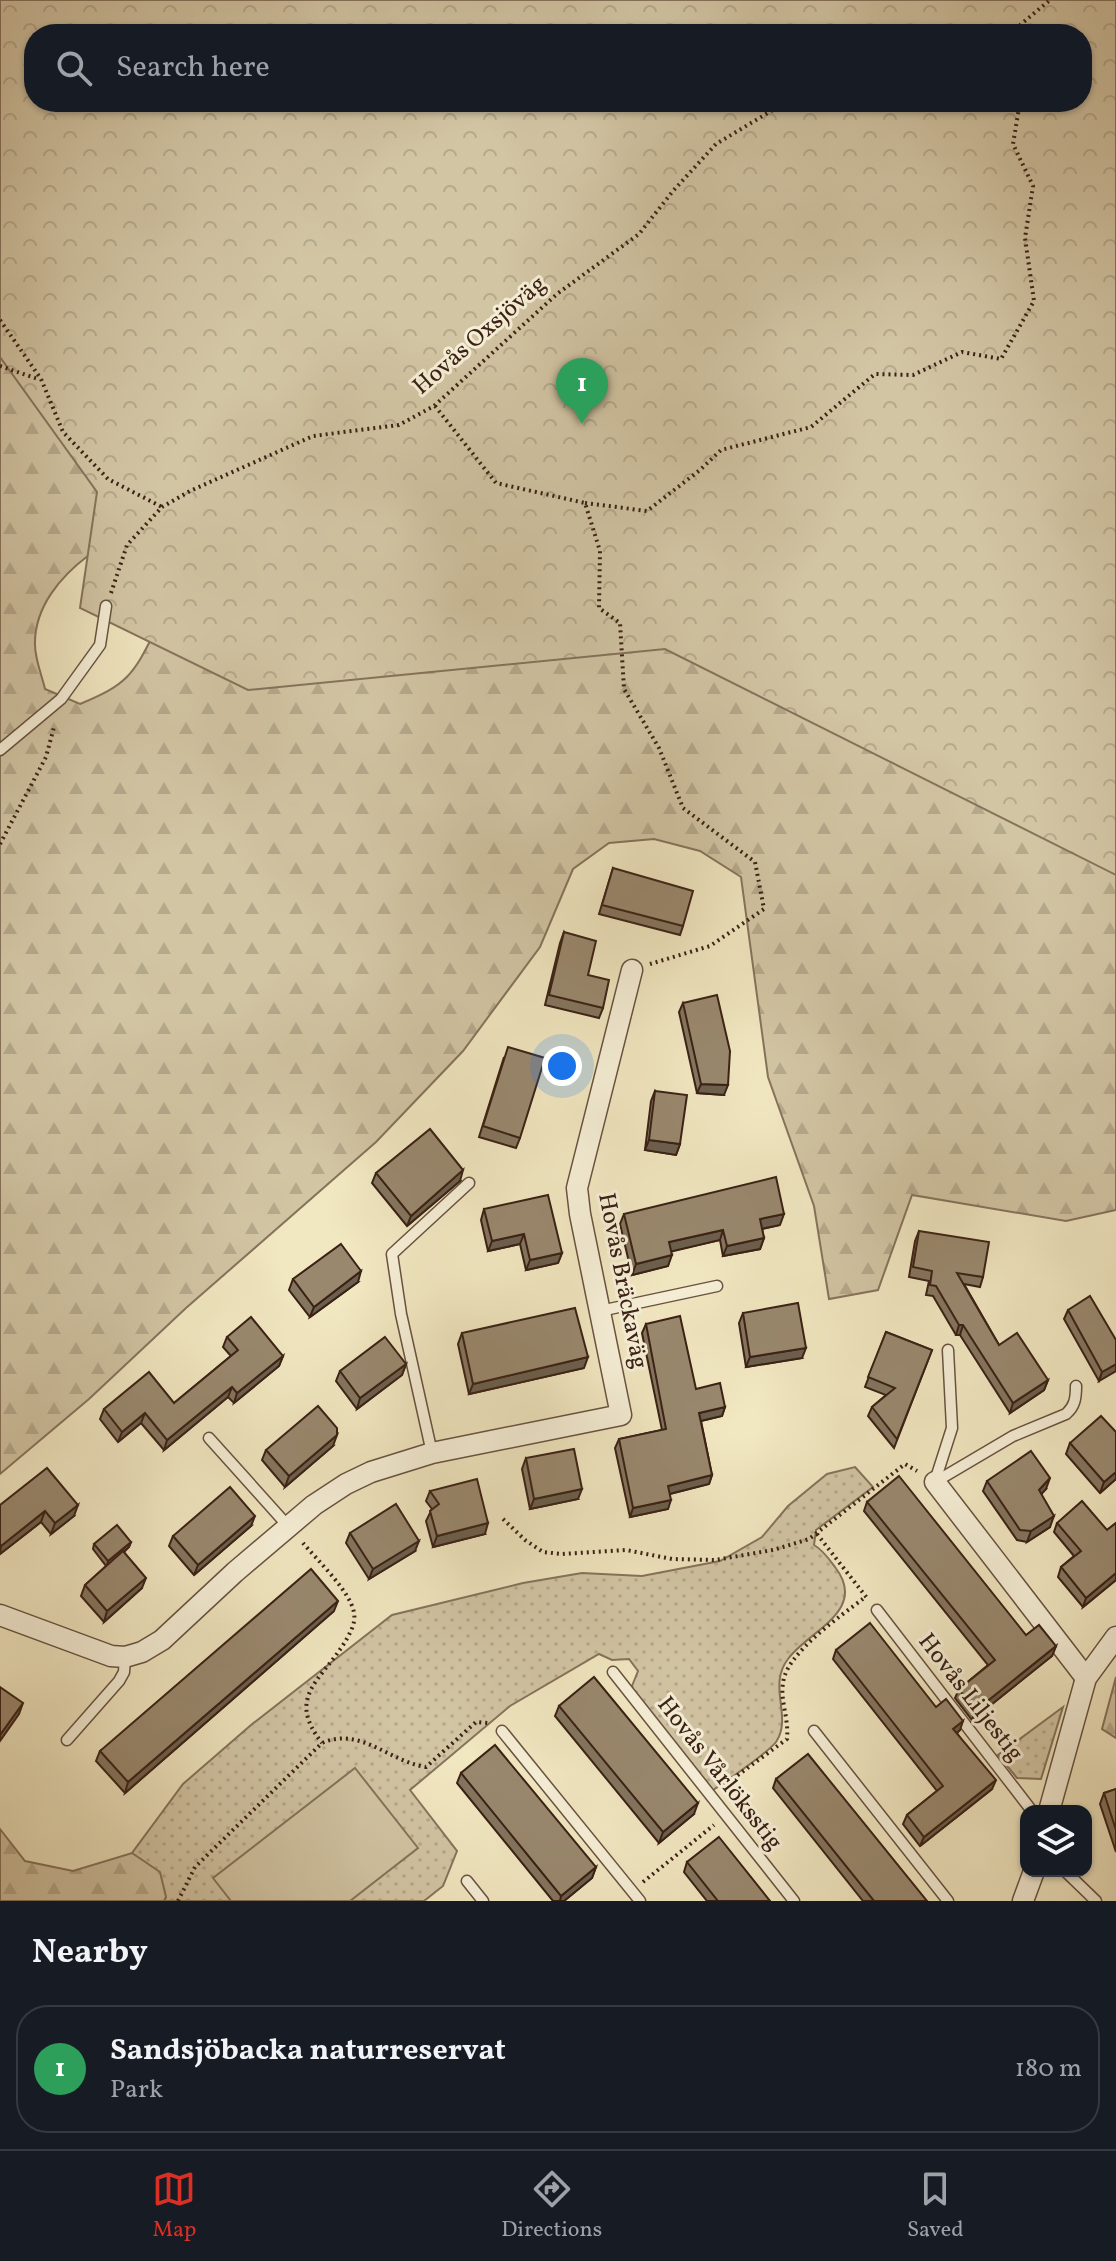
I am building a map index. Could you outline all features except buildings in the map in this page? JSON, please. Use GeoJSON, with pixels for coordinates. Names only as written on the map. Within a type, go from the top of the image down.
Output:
{"type":"FeatureCollection","features":[{"type":"Feature","properties":{"kind":"street","name":"Hovås Bräckaväg"},"geometry":{"type":"LineString","coordinates":[[125,1657],[142,1652],[162,1640],[288,1526],[346,1484],[394,1463],[432,1453],[621,1415],[577,1188],[632,970]]}},
{"type":"Feature","properties":{"kind":"street"},"geometry":{"type":"LineString","coordinates":[[935,1482],[1086,1678]]}},
{"type":"Feature","properties":{"kind":"street"},"geometry":{"type":"LineString","coordinates":[[0,1615],[111,1656],[125,1657]]}},
{"type":"Feature","properties":{"kind":"street"},"geometry":{"type":"LineString","coordinates":[[1051,1805],[1086,1678],[1116,1637]]}},
{"type":"Feature","properties":{"kind":"street"},"geometry":{"type":"LineString","coordinates":[[1023,1901],[1032,1877]]}},
{"type":"Feature","properties":{"kind":"lane"},"geometry":{"type":"LineString","coordinates":[[0,750],[61,699],[100,645],[106,606]]}},
{"type":"Feature","properties":{"kind":"lane"},"geometry":{"type":"LineString","coordinates":[[432,1453],[401,1314],[392,1254],[469,1183]]}},
{"type":"Feature","properties":{"kind":"lane"},"geometry":{"type":"LineString","coordinates":[[600,1311],[717,1286]]}},
{"type":"Feature","properties":{"kind":"lane"},"geometry":{"type":"LineString","coordinates":[[935,1482],[952,1428],[948,1350]]}},
{"type":"Feature","properties":{"kind":"lane"},"geometry":{"type":"LineString","coordinates":[[935,1482],[1013,1436],[1066,1414],[1072,1409],[1076,1398],[1076,1386]]}},
{"type":"Feature","properties":{"kind":"lane"},"geometry":{"type":"LineString","coordinates":[[209,1438],[288,1526]]}},
{"type":"Feature","properties":{"kind":"lane","name":"Hovås Liljestig"},"geometry":{"type":"LineString","coordinates":[[877,1610],[1027,1805]]}},
{"type":"Feature","properties":{"kind":"lane"},"geometry":{"type":"LineString","coordinates":[[67,1740],[119,1681],[124,1672],[125,1657]]}},
{"type":"Feature","properties":{"kind":"lane","name":"Hovås Vårlöksstig"},"geometry":{"type":"LineString","coordinates":[[613,1672],[794,1901]]}},
{"type":"Feature","properties":{"kind":"lane"},"geometry":{"type":"LineString","coordinates":[[502,1731],[640,1901]]}},
{"type":"Feature","properties":{"kind":"lane"},"geometry":{"type":"LineString","coordinates":[[814,1731],[948,1901]]}},
{"type":"Feature","properties":{"kind":"lane"},"geometry":{"type":"LineString","coordinates":[[1071,1877],[1096,1901]]}},
{"type":"Feature","properties":{"kind":"lane"},"geometry":{"type":"LineString","coordinates":[[467,1881],[483,1901]]}},
{"type":"Feature","properties":{"kind":"path"},"geometry":{"type":"LineString","coordinates":[[1021,24],[1050,0]]}},
{"type":"Feature","properties":{"kind":"path","name":"Hovås Oxsjöväg"},"geometry":{"type":"LineString","coordinates":[[106,606],[127,545],[162,507],[190,491],[313,436],[399,425],[434,406],[557,294],[639,234],[716,144],[769,112]]}},
{"type":"Feature","properties":{"kind":"path"},"geometry":{"type":"LineString","coordinates":[[434,406],[496,483],[585,503],[647,511],[721,450],[811,427],[875,374],[913,375],[962,352],[1001,359],[1034,301],[1025,238],[1033,186],[1013,144],[1018,112]]}},
{"type":"Feature","properties":{"kind":"path"},"geometry":{"type":"LineString","coordinates":[[0,320],[41,379],[63,432],[108,479],[162,507]]}},
{"type":"Feature","properties":{"kind":"path"},"geometry":{"type":"LineString","coordinates":[[0,366],[41,379]]}},
{"type":"Feature","properties":{"kind":"path"},"geometry":{"type":"LineString","coordinates":[[585,503],[600,551],[599,608],[620,623],[624,689],[659,748],[683,808],[755,862],[764,909],[710,946],[632,970]]}},
{"type":"Feature","properties":{"kind":"path"},"geometry":{"type":"LineString","coordinates":[[0,844],[46,757],[61,699]]}},
{"type":"Feature","properties":{"kind":"path"},"geometry":{"type":"LineString","coordinates":[[503,1519],[543,1552],[561,1554],[605,1549],[672,1559],[715,1560],[773,1550],[817,1534],[905,1464],[935,1482]]}},
{"type":"Feature","properties":{"kind":"path"},"geometry":{"type":"LineString","coordinates":[[288,1526],[336,1583],[354,1611],[349,1635],[310,1693],[305,1707],[306,1719],[322,1743]]}},
{"type":"Feature","properties":{"kind":"path"},"geometry":{"type":"LineString","coordinates":[[817,1534],[877,1610]]}},
{"type":"Feature","properties":{"kind":"path"},"geometry":{"type":"LineString","coordinates":[[710,1796],[787,1739],[788,1716],[782,1685],[788,1668],[807,1645],[866,1597]]}},
{"type":"Feature","properties":{"kind":"path"},"geometry":{"type":"LineString","coordinates":[[178,1901],[195,1867],[205,1856],[322,1743],[335,1737],[350,1739],[426,1767],[476,1722],[494,1724],[502,1731]]}},
{"type":"Feature","properties":{"kind":"path"},"geometry":{"type":"LineString","coordinates":[[631,1891],[726,1816]]}},
{"type":"Feature","properties":{"kind":"green space"},"geometry":{"type":"Polygon","coordinates":[[[0,0],[24,24],[24,112],[1092,112],[1092,24],[1045,24],[957,0],[1116,0],[1116,1210],[1066,1221],[912,1195],[878,1290],[829,1299],[814,1206],[768,1077],[741,877],[700,851],[654,839],[609,843],[573,869],[540,947],[463,1051],[376,1142],[186,1308],[89,1399],[0,1474],[0,0]],[[89,555],[59,583],[39,618],[35,650],[45,689],[80,704],[118,684],[140,659],[155,631],[89,555]]]}},
{"type":"Feature","properties":{"kind":"green space"},"geometry":{"type":"Polygon","coordinates":[[[0,0],[1116,0],[1116,875],[665,649],[248,690],[80,608],[97,492],[0,357],[0,0]]]}},
{"type":"Feature","properties":{"kind":"green space"},"geometry":{"type":"Polygon","coordinates":[[[855,1467],[873,1487],[816,1530],[814,1545],[828,1558],[844,1582],[845,1596],[840,1608],[832,1619],[797,1649],[782,1669],[779,1691],[782,1722],[776,1742],[712,1791],[634,1692],[632,1686],[638,1671],[629,1659],[612,1660],[599,1654],[510,1706],[410,1790],[457,1851],[443,1886],[424,1901],[164,1901],[166,1897],[132,1853],[183,1784],[251,1725],[392,1615],[523,1583],[582,1573],[642,1576],[720,1561],[762,1537],[788,1506],[827,1474],[855,1467]]]}},
{"type":"Feature","properties":{"kind":"green space"},"geometry":{"type":"Polygon","coordinates":[[[1116,1677],[1116,1738],[1102,1729],[1116,1677]]]}},
{"type":"Feature","properties":{"kind":"green space"},"geometry":{"type":"Polygon","coordinates":[[[1063,1707],[1041,1779],[1017,1778],[998,1755],[1063,1707]]]}},
{"type":"Feature","properties":{"kind":"green space"},"geometry":{"type":"Polygon","coordinates":[[[355,1768],[418,1848],[350,1901],[231,1901],[213,1878],[355,1768]]]}},
{"type":"Feature","properties":{"kind":"green space"},"geometry":{"type":"Polygon","coordinates":[[[0,1829],[25,1861],[73,1871],[132,1853],[160,1872],[166,1897],[164,1901],[0,1901],[0,1829]]]}},
{"type":"Feature","properties":{"kind":"place","name":"Sandsjöbacka naturreservat"},"geometry":{"type":"Point","coordinates":[582,424]}}]}
